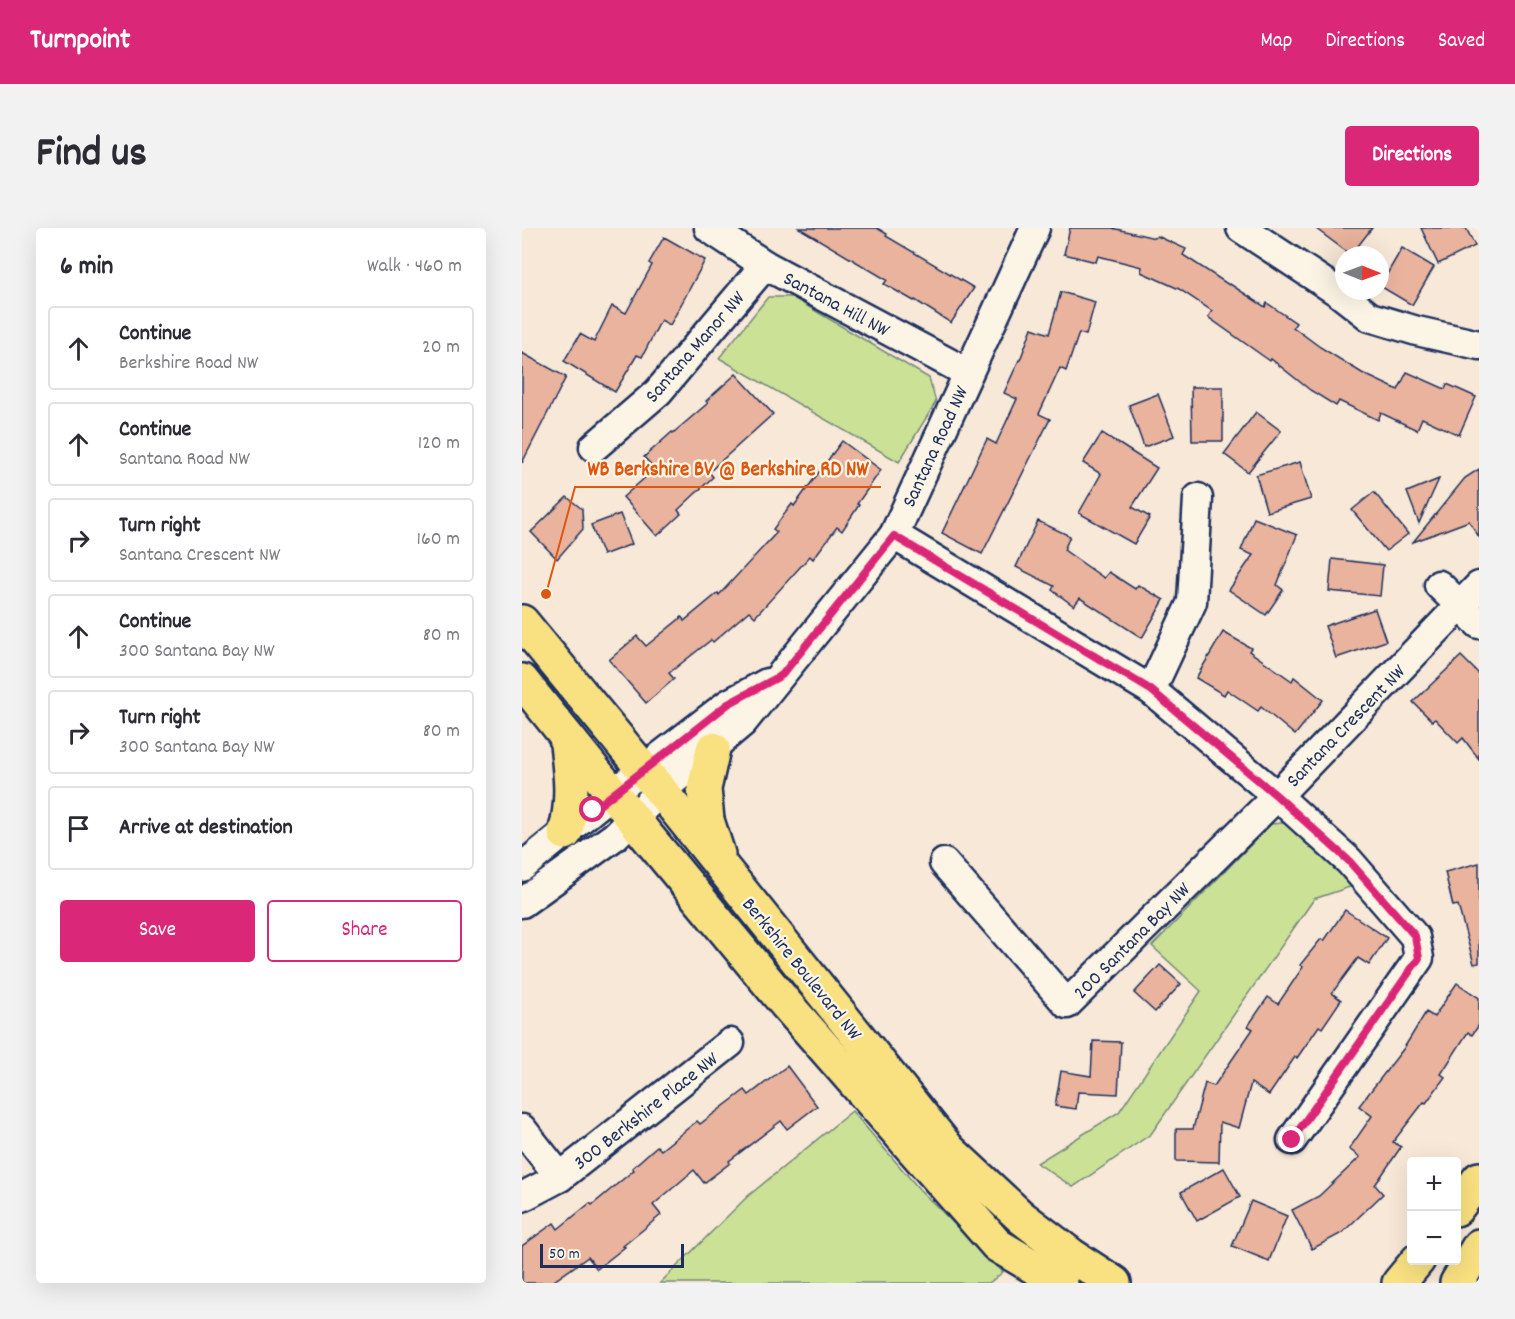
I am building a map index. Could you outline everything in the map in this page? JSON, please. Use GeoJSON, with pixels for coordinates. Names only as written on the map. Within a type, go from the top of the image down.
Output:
{"type":"FeatureCollection","features":[{"type":"Feature","properties":{"kind":"main road","name":"Berkshire Boulevard NW"},"geometry":{"type":"LineString","coordinates":[[522,622],[949,1150],[1021,1217],[1071,1255],[1114,1283]]}},
{"type":"Feature","properties":{"kind":"main road","name":"Berkshire Boulevard NW"},"geometry":{"type":"LineString","coordinates":[[522,681],[786,1004],[997,1245],[1062,1283]]}},
{"type":"Feature","properties":{"kind":"main road"},"geometry":{"type":"LineString","coordinates":[[565,833],[570,816],[572,784],[566,736]]}},
{"type":"Feature","properties":{"kind":"main road"},"geometry":{"type":"LineString","coordinates":[[713,748],[704,789],[707,820],[722,868]]}},
{"type":"Feature","properties":{"kind":"main road"},"geometry":{"type":"LineString","coordinates":[[1461,1202],[1479,1179]]}},
{"type":"Feature","properties":{"kind":"main road"},"geometry":{"type":"LineString","coordinates":[[997,1245],[1031,1283]]}},
{"type":"Feature","properties":{"kind":"main road"},"geometry":{"type":"LineString","coordinates":[[1457,1283],[1479,1246]]}},
{"type":"Feature","properties":{"kind":"main road"},"geometry":{"type":"LineString","coordinates":[[1399,1283],[1414,1265]]}},
{"type":"Feature","properties":{"kind":"street","name":"Santana Hill NW"},"geometry":{"type":"LineString","coordinates":[[709,228],[765,265],[968,373]]}},
{"type":"Feature","properties":{"kind":"street","name":"Santana Road NW"},"geometry":{"type":"LineString","coordinates":[[652,781],[713,748],[743,722],[894,536],[1035,228]]}},
{"type":"Feature","properties":{"kind":"street"},"geometry":{"type":"LineString","coordinates":[[1241,228],[1338,292],[1370,317],[1417,331],[1479,345]]}},
{"type":"Feature","properties":{"kind":"street","name":"Santana Manor NW"},"geometry":{"type":"LineString","coordinates":[[594,447],[658,392],[765,265]]}},
{"type":"Feature","properties":{"kind":"street"},"geometry":{"type":"LineString","coordinates":[[1151,690],[1192,602],[1198,498]]}},
{"type":"Feature","properties":{"kind":"street","name":"Santana Crescent NW"},"geometry":{"type":"LineString","coordinates":[[894,536],[1151,690],[1277,796],[1473,605],[1439,585]]}},
{"type":"Feature","properties":{"kind":"street","name":"Santana Road NW"},"geometry":{"type":"LineString","coordinates":[[652,781],[728,704],[782,675]]}},
{"type":"Feature","properties":{"kind":"street"},"geometry":{"type":"LineString","coordinates":[[522,867],[613,793],[652,781]]}},
{"type":"Feature","properties":{"kind":"street"},"geometry":{"type":"LineString","coordinates":[[522,903],[615,836],[633,819],[652,781]]}},
{"type":"Feature","properties":{"kind":"street"},"geometry":{"type":"LineString","coordinates":[[1277,796],[1349,861],[1415,936],[1419,958],[1292,1140]]}},
{"type":"Feature","properties":{"kind":"street","name":"200 Santana Bay NW"},"geometry":{"type":"LineString","coordinates":[[944,863],[1067,1004],[1277,796]]}},
{"type":"Feature","properties":{"kind":"street","name":"300 Berkshire Place NW"},"geometry":{"type":"LineString","coordinates":[[522,1197],[560,1177],[730,1043]]}},
{"type":"Feature","properties":{"kind":"street","name":"300 Berkshire Place NW"},"geometry":{"type":"LineString","coordinates":[[522,1129],[560,1177]]}},
{"type":"Feature","properties":{"kind":"green space"},"geometry":{"type":"Polygon","coordinates":[[[768,297],[792,297],[929,378],[936,402],[899,462],[719,358],[768,297]]]}},
{"type":"Feature","properties":{"kind":"green space"},"geometry":{"type":"Polygon","coordinates":[[[1294,822],[1353,886],[1314,899],[1151,1134],[1073,1187],[1037,1163],[1119,1112],[1201,991],[1152,946],[1271,824],[1294,822]]]}},
{"type":"Feature","properties":{"kind":"green space"},"geometry":{"type":"Polygon","coordinates":[[[852,1111],[920,1190],[1003,1272],[989,1283],[660,1283],[748,1196],[852,1111]]]}},
{"type":"Feature","properties":{"kind":"building"},"geometry":{"type":"Polygon","coordinates":[[[799,228],[877,228],[887,234],[886,236],[974,288],[951,323],[884,284],[887,280],[799,228]]]}},
{"type":"Feature","properties":{"kind":"building"},"geometry":{"type":"Polygon","coordinates":[[[1070,228],[1112,228],[1155,238],[1157,236],[1186,249],[1183,255],[1265,307],[1267,303],[1296,323],[1293,327],[1320,347],[1362,373],[1398,390],[1407,372],[1445,389],[1447,384],[1476,397],[1459,435],[1422,418],[1417,430],[1381,413],[1378,420],[1339,401],[1336,406],[1208,317],[1212,311],[1179,289],[1141,272],[1142,267],[1098,256],[1096,262],[1064,254],[1070,228]]]}},
{"type":"Feature","properties":{"kind":"building"},"geometry":{"type":"Polygon","coordinates":[[[1315,228],[1372,228],[1358,246],[1339,246],[1315,228]]]}},
{"type":"Feature","properties":{"kind":"building"},"geometry":{"type":"Polygon","coordinates":[[[1421,228],[1466,228],[1475,246],[1438,264],[1421,228]]]}},
{"type":"Feature","properties":{"kind":"building"},"geometry":{"type":"Polygon","coordinates":[[[664,237],[705,260],[670,325],[661,320],[642,357],[637,355],[615,392],[564,361],[580,334],[594,342],[612,306],[626,313],[664,237]]]}},
{"type":"Feature","properties":{"kind":"building"},"geometry":{"type":"Polygon","coordinates":[[[1402,248],[1434,267],[1412,305],[1389,291],[1389,270],[1402,248]]]}},
{"type":"Feature","properties":{"kind":"building"},"geometry":{"type":"Polygon","coordinates":[[[1061,292],[1095,302],[1086,335],[1079,333],[1066,371],[1060,368],[1039,414],[1050,419],[982,554],[942,533],[987,439],[996,444],[1017,399],[1004,393],[1032,328],[1049,334],[1061,292]]]}},
{"type":"Feature","properties":{"kind":"building"},"geometry":{"type":"Polygon","coordinates":[[[522,353],[566,377],[522,463],[522,353]]]}},
{"type":"Feature","properties":{"kind":"building"},"geometry":{"type":"Polygon","coordinates":[[[736,374],[773,414],[709,472],[713,477],[678,510],[681,514],[657,536],[623,497],[655,469],[644,457],[708,403],[706,401],[736,374]]]}},
{"type":"Feature","properties":{"kind":"building"},"geometry":{"type":"Polygon","coordinates":[[[1191,387],[1223,387],[1223,441],[1192,441],[1191,387]]]}},
{"type":"Feature","properties":{"kind":"building"},"geometry":{"type":"Polygon","coordinates":[[[1158,394],[1174,436],[1144,447],[1129,405],[1158,394]]]}},
{"type":"Feature","properties":{"kind":"building"},"geometry":{"type":"Polygon","coordinates":[[[1256,412],[1281,431],[1248,472],[1224,454],[1256,412]]]}},
{"type":"Feature","properties":{"kind":"building"},"geometry":{"type":"Polygon","coordinates":[[[1102,433],[1157,468],[1132,507],[1150,517],[1134,544],[1079,513],[1101,474],[1083,463],[1102,433]]]}},
{"type":"Feature","properties":{"kind":"building"},"geometry":{"type":"Polygon","coordinates":[[[842,441],[881,470],[857,504],[859,505],[842,531],[837,527],[813,559],[810,556],[755,617],[749,611],[713,642],[711,640],[669,673],[674,679],[646,703],[609,660],[637,636],[646,646],[682,617],[684,621],[718,593],[719,595],[777,532],[773,529],[792,504],[794,506],[842,441]]]}},
{"type":"Feature","properties":{"kind":"building"},"geometry":{"type":"Polygon","coordinates":[[[1300,462],[1311,499],[1267,512],[1256,475],[1300,462]]]}},
{"type":"Feature","properties":{"kind":"building"},"geometry":{"type":"Polygon","coordinates":[[[1479,469],[1479,537],[1469,521],[1413,542],[1465,478],[1479,469]]]}},
{"type":"Feature","properties":{"kind":"building"},"geometry":{"type":"Polygon","coordinates":[[[1439,479],[1419,523],[1407,492],[1439,479]]]}},
{"type":"Feature","properties":{"kind":"building"},"geometry":{"type":"Polygon","coordinates":[[[1374,492],[1408,534],[1386,551],[1352,510],[1374,492]]]}},
{"type":"Feature","properties":{"kind":"building"},"geometry":{"type":"Polygon","coordinates":[[[567,497],[582,509],[583,529],[557,559],[531,532],[567,497]]]}},
{"type":"Feature","properties":{"kind":"building"},"geometry":{"type":"Polygon","coordinates":[[[620,514],[632,544],[603,555],[591,525],[620,514]]]}},
{"type":"Feature","properties":{"kind":"building"},"geometry":{"type":"Polygon","coordinates":[[[1254,518],[1297,535],[1277,585],[1283,590],[1266,615],[1229,590],[1253,555],[1241,550],[1254,518]]]}},
{"type":"Feature","properties":{"kind":"building"},"geometry":{"type":"Polygon","coordinates":[[[1038,521],[1070,536],[1064,550],[1104,578],[1109,572],[1135,589],[1138,585],[1164,600],[1142,638],[1080,598],[1074,606],[1052,590],[1054,586],[1016,567],[1038,521]]]}},
{"type":"Feature","properties":{"kind":"building"},"geometry":{"type":"Polygon","coordinates":[[[1332,559],[1383,565],[1380,596],[1329,591],[1332,559]]]}},
{"type":"Feature","properties":{"kind":"building"},"geometry":{"type":"Polygon","coordinates":[[[1375,609],[1386,641],[1336,658],[1325,626],[1375,609]]]}},
{"type":"Feature","properties":{"kind":"building"},"geometry":{"type":"Polygon","coordinates":[[[1223,632],[1251,648],[1249,651],[1292,681],[1294,677],[1323,700],[1295,735],[1261,707],[1258,711],[1227,690],[1224,695],[1196,678],[1223,632]]]}},
{"type":"Feature","properties":{"kind":"building"},"geometry":{"type":"Polygon","coordinates":[[[1461,656],[1479,674],[1479,759],[1463,738],[1458,743],[1435,719],[1432,721],[1413,702],[1461,656]]]}},
{"type":"Feature","properties":{"kind":"building"},"geometry":{"type":"Polygon","coordinates":[[[1479,863],[1479,963],[1474,964],[1458,905],[1453,906],[1445,872],[1479,863]]]}},
{"type":"Feature","properties":{"kind":"building"},"geometry":{"type":"Polygon","coordinates":[[[1345,910],[1387,938],[1369,965],[1358,958],[1332,993],[1341,1000],[1322,1028],[1319,1026],[1297,1058],[1295,1057],[1269,1095],[1251,1083],[1239,1128],[1220,1122],[1219,1162],[1176,1161],[1176,1129],[1193,1129],[1205,1083],[1214,1086],[1253,1029],[1248,1026],[1268,997],[1278,1004],[1303,967],[1300,965],[1321,939],[1324,941],[1345,910]]]}},
{"type":"Feature","properties":{"kind":"building"},"geometry":{"type":"Polygon","coordinates":[[[1160,965],[1181,984],[1155,1012],[1134,993],[1160,965]]]}},
{"type":"Feature","properties":{"kind":"building"},"geometry":{"type":"Polygon","coordinates":[[[1457,983],[1479,998],[1479,1025],[1472,1035],[1468,1032],[1441,1074],[1445,1077],[1393,1142],[1401,1147],[1375,1185],[1383,1194],[1342,1233],[1312,1249],[1292,1210],[1319,1196],[1360,1157],[1349,1149],[1372,1116],[1359,1106],[1404,1048],[1426,1012],[1434,1017],[1457,983]]]}},
{"type":"Feature","properties":{"kind":"building"},"geometry":{"type":"Polygon","coordinates":[[[1093,1041],[1121,1042],[1118,1094],[1078,1092],[1076,1109],[1055,1106],[1061,1071],[1091,1076],[1093,1041]]]}},
{"type":"Feature","properties":{"kind":"building"},"geometry":{"type":"Polygon","coordinates":[[[787,1066],[817,1106],[787,1129],[781,1121],[704,1183],[694,1170],[653,1205],[661,1215],[597,1269],[588,1257],[551,1283],[522,1283],[522,1246],[554,1223],[558,1229],[590,1203],[592,1205],[634,1170],[632,1168],[657,1146],[661,1150],[697,1121],[700,1124],[745,1090],[749,1095],[787,1066]]]}},
{"type":"Feature","properties":{"kind":"building"},"geometry":{"type":"Polygon","coordinates":[[[1224,1168],[1240,1197],[1197,1221],[1181,1192],[1224,1168]]]}},
{"type":"Feature","properties":{"kind":"building"},"geometry":{"type":"Polygon","coordinates":[[[1251,1201],[1287,1216],[1269,1261],[1232,1246],[1251,1201]]]}},
{"type":"Feature","properties":{"kind":"place","name":"WB Berkshire BV @ Berkshire RD NW"},"geometry":{"type":"Point","coordinates":[546,594]}},
{"type":"Feature","properties":{"kind":"route"},"geometry":{"type":"LineString","coordinates":[[593,810],[728,704],[782,675],[894,536],[1151,690],[1277,796],[1349,861],[1415,936],[1419,958],[1292,1140]]}}]}
